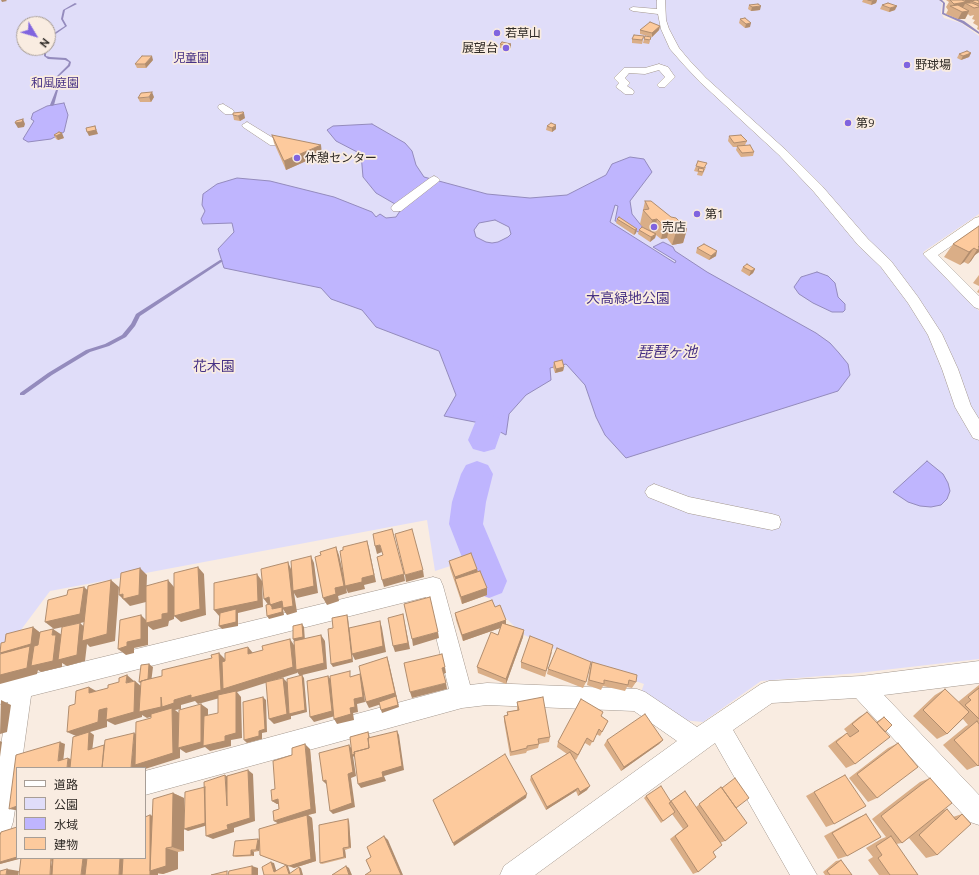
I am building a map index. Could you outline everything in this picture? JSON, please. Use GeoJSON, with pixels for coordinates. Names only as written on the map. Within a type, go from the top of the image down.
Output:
{"type":"FeatureCollection","features":[{"type":"Feature","properties":{"kind":"street"},"geometry":{"type":"LineString","coordinates":[[633,9],[646,9],[661,6],[662,20],[670,41],[687,63],[703,80],[783,153],[818,189],[873,254],[886,264],[913,300],[935,334],[950,369],[963,407],[979,433]]}},
{"type":"Feature","properties":{"kind":"street"},"geometry":{"type":"LineString","coordinates":[[630,92],[621,87],[626,83],[619,78],[627,70],[646,71],[659,66],[665,69],[670,77],[665,85],[644,80]]}},
{"type":"Feature","properties":{"kind":"street"},"geometry":{"type":"LineString","coordinates":[[247,125],[274,143]]}},
{"type":"Feature","properties":{"kind":"street"},"geometry":{"type":"LineString","coordinates":[[397,208],[434,180]]}},
{"type":"Feature","properties":{"kind":"street"},"geometry":{"type":"LineString","coordinates":[[979,221],[930,254],[979,304]]}},
{"type":"Feature","properties":{"kind":"street"},"geometry":{"type":"LineString","coordinates":[[654,492],[688,505],[772,522]]}},
{"type":"Feature","properties":{"kind":"street"},"geometry":{"type":"LineString","coordinates":[[6,821],[11,691],[433,586],[462,697]]}},
{"type":"Feature","properties":{"kind":"street"},"geometry":{"type":"LineString","coordinates":[[513,875],[697,741],[769,692],[861,687],[979,672]]}},
{"type":"Feature","properties":{"kind":"street"},"geometry":{"type":"LineString","coordinates":[[861,687],[979,813]]}},
{"type":"Feature","properties":{"kind":"street"},"geometry":{"type":"LineString","coordinates":[[146,783],[462,697],[487,694],[637,700],[697,741]]}},
{"type":"Feature","properties":{"kind":"street"},"geometry":{"type":"LineString","coordinates":[[718,726],[804,875]]}},
{"type":"Feature","properties":{"kind":"green space","name":"大高緑地公園"},"geometry":{"type":"Polygon","coordinates":[[[0,0],[939,0],[942,3],[941,13],[944,18],[961,23],[979,36],[979,214],[923,252],[979,311],[979,659],[858,673],[761,681],[703,722],[682,720],[640,695],[644,684],[587,664],[522,634],[492,604],[475,558],[435,571],[427,520],[50,591],[0,658],[0,0]]]}},
{"type":"Feature","properties":{"kind":"water"},"geometry":{"type":"Polygon","coordinates":[[[64,103],[68,115],[64,132],[51,139],[28,142],[23,139],[34,121],[31,119],[33,113],[47,106],[64,103]]]}},
{"type":"Feature","properties":{"kind":"water","name":"琵琶ヶ池"},"geometry":{"type":"Polygon","coordinates":[[[372,124],[405,143],[412,151],[416,165],[424,177],[487,194],[530,198],[567,195],[606,175],[612,164],[630,157],[644,159],[652,172],[630,201],[632,214],[644,229],[638,232],[621,222],[615,221],[618,206],[615,205],[610,222],[675,263],[676,261],[653,247],[663,242],[673,247],[675,251],[707,272],[816,333],[830,343],[848,364],[850,375],[838,391],[626,458],[605,435],[596,417],[585,385],[566,364],[550,368],[551,380],[526,395],[509,414],[506,435],[485,424],[444,416],[456,395],[439,351],[376,327],[362,310],[331,299],[321,288],[224,268],[218,249],[234,232],[232,223],[203,224],[201,219],[205,211],[202,205],[203,194],[217,184],[237,178],[270,181],[334,197],[372,212],[376,217],[380,214],[386,218],[396,217],[400,211],[392,207],[395,204],[376,193],[363,177],[361,154],[336,141],[327,130],[333,126],[372,124]],[[495,220],[479,223],[474,230],[476,237],[492,243],[508,237],[511,234],[509,227],[495,220]]]}},
{"type":"Feature","properties":{"kind":"water"},"geometry":{"type":"Polygon","coordinates":[[[817,272],[828,276],[835,283],[838,297],[845,304],[845,310],[843,312],[832,312],[813,303],[799,294],[794,287],[801,277],[817,272]]]}},
{"type":"Feature","properties":{"kind":"water"},"geometry":{"type":"Polygon","coordinates":[[[927,461],[943,474],[950,491],[947,499],[941,505],[931,507],[920,506],[908,502],[893,492],[927,461]]]}},
{"type":"Feature","properties":{"kind":"building"},"geometry":{"type":"Polygon","coordinates":[[[950,0],[962,0],[966,2],[954,4],[950,0]]]}},
{"type":"Feature","properties":{"kind":"building"},"geometry":{"type":"Polygon","coordinates":[[[971,1],[979,1],[979,4],[971,1]]]}},
{"type":"Feature","properties":{"kind":"building"},"geometry":{"type":"Polygon","coordinates":[[[888,3],[897,6],[890,8],[882,5],[888,3]]]}},
{"type":"Feature","properties":{"kind":"building"},"geometry":{"type":"Polygon","coordinates":[[[965,3],[972,3],[979,7],[974,8],[965,3]]]}},
{"type":"Feature","properties":{"kind":"building"},"geometry":{"type":"Polygon","coordinates":[[[758,4],[761,6],[752,7],[749,5],[758,4]]]}},
{"type":"Feature","properties":{"kind":"building"},"geometry":{"type":"Polygon","coordinates":[[[958,5],[969,11],[962,12],[950,6],[958,5]]]}},
{"type":"Feature","properties":{"kind":"building"},"geometry":{"type":"Polygon","coordinates":[[[745,18],[751,23],[746,24],[740,19],[745,18]]]}},
{"type":"Feature","properties":{"kind":"building"},"geometry":{"type":"Polygon","coordinates":[[[650,22],[660,26],[652,33],[640,30],[650,22]]]}},
{"type":"Feature","properties":{"kind":"building"},"geometry":{"type":"Polygon","coordinates":[[[634,35],[644,36],[642,40],[632,39],[634,35]]]}},
{"type":"Feature","properties":{"kind":"building"},"geometry":{"type":"Polygon","coordinates":[[[645,36],[651,37],[650,40],[644,39],[645,36]]]}},
{"type":"Feature","properties":{"kind":"building"},"geometry":{"type":"Polygon","coordinates":[[[502,42],[511,44],[500,44],[502,42]]]}},
{"type":"Feature","properties":{"kind":"building"},"geometry":{"type":"Polygon","coordinates":[[[967,51],[971,53],[963,56],[959,54],[967,51]]]}},
{"type":"Feature","properties":{"kind":"building"},"geometry":{"type":"Polygon","coordinates":[[[142,56],[152,56],[145,64],[135,64],[142,56]]]}},
{"type":"Feature","properties":{"kind":"building"},"geometry":{"type":"Polygon","coordinates":[[[152,92],[149,97],[138,98],[141,93],[152,92]]]}},
{"type":"Feature","properties":{"kind":"building"},"geometry":{"type":"Polygon","coordinates":[[[233,113],[244,113],[238,116],[233,115],[233,113]]]}},
{"type":"Feature","properties":{"kind":"building"},"geometry":{"type":"Polygon","coordinates":[[[23,119],[22,122],[15,123],[16,121],[23,119]]]}},
{"type":"Feature","properties":{"kind":"building"},"geometry":{"type":"Polygon","coordinates":[[[551,123],[556,125],[552,128],[547,126],[551,123]]]}},
{"type":"Feature","properties":{"kind":"building"},"geometry":{"type":"Polygon","coordinates":[[[95,126],[96,130],[87,132],[86,128],[95,126]]]}},
{"type":"Feature","properties":{"kind":"building"},"geometry":{"type":"Polygon","coordinates":[[[59,132],[62,133],[56,136],[54,135],[59,132]]]}},
{"type":"Feature","properties":{"kind":"building"},"geometry":{"type":"Polygon","coordinates":[[[272,135],[321,145],[284,161],[272,135]]]}},
{"type":"Feature","properties":{"kind":"building"},"geometry":{"type":"Polygon","coordinates":[[[741,135],[747,141],[734,143],[729,136],[741,135]]]}},
{"type":"Feature","properties":{"kind":"building"},"geometry":{"type":"Polygon","coordinates":[[[750,145],[754,152],[742,153],[737,146],[750,145]]]}},
{"type":"Feature","properties":{"kind":"building"},"geometry":{"type":"Polygon","coordinates":[[[698,161],[707,163],[704,168],[696,166],[698,161]]]}},
{"type":"Feature","properties":{"kind":"building"},"geometry":{"type":"Polygon","coordinates":[[[699,168],[704,169],[703,172],[698,171],[699,168]]]}},
{"type":"Feature","properties":{"kind":"building"},"geometry":{"type":"Polygon","coordinates":[[[645,201],[651,201],[671,217],[676,218],[687,229],[676,232],[670,225],[664,226],[657,219],[652,220],[643,210],[649,209],[645,201]]]}},
{"type":"Feature","properties":{"kind":"building"},"geometry":{"type":"Polygon","coordinates":[[[619,217],[637,229],[635,230],[617,219],[619,217]]]}},
{"type":"Feature","properties":{"kind":"building"},"geometry":{"type":"Polygon","coordinates":[[[979,226],[979,249],[977,250],[974,248],[969,252],[953,244],[979,226]]]}},
{"type":"Feature","properties":{"kind":"building"},"geometry":{"type":"Polygon","coordinates":[[[642,227],[656,234],[651,237],[639,230],[642,227]]]}},
{"type":"Feature","properties":{"kind":"building"},"geometry":{"type":"Polygon","coordinates":[[[704,244],[717,251],[711,256],[697,248],[704,244]]]}},
{"type":"Feature","properties":{"kind":"building"},"geometry":{"type":"Polygon","coordinates":[[[747,264],[755,269],[751,271],[743,267],[747,264]]]}},
{"type":"Feature","properties":{"kind":"building"},"geometry":{"type":"Polygon","coordinates":[[[562,360],[564,367],[556,369],[554,362],[562,360]]]}},
{"type":"Feature","properties":{"kind":"building"},"geometry":{"type":"Polygon","coordinates":[[[392,529],[404,574],[382,580],[377,557],[383,555],[380,545],[375,546],[373,534],[392,529]]]}},
{"type":"Feature","properties":{"kind":"building"},"geometry":{"type":"Polygon","coordinates":[[[412,529],[423,570],[405,575],[395,534],[412,529]]]}},
{"type":"Feature","properties":{"kind":"building"},"geometry":{"type":"Polygon","coordinates":[[[367,541],[374,575],[362,578],[362,582],[345,586],[340,551],[343,550],[343,547],[367,541]]]}},
{"type":"Feature","properties":{"kind":"building"},"geometry":{"type":"Polygon","coordinates":[[[336,547],[344,586],[335,588],[336,594],[323,598],[315,557],[321,555],[320,552],[336,547]]]}},
{"type":"Feature","properties":{"kind":"building"},"geometry":{"type":"Polygon","coordinates":[[[471,553],[477,569],[455,577],[449,561],[471,553]]]}},
{"type":"Feature","properties":{"kind":"building"},"geometry":{"type":"Polygon","coordinates":[[[311,556],[314,586],[293,591],[291,561],[311,556]]]}},
{"type":"Feature","properties":{"kind":"building"},"geometry":{"type":"Polygon","coordinates":[[[288,562],[293,606],[283,608],[282,601],[270,605],[269,597],[264,599],[261,569],[288,562]]]}},
{"type":"Feature","properties":{"kind":"building"},"geometry":{"type":"Polygon","coordinates":[[[198,567],[200,609],[174,616],[174,573],[198,567]]]}},
{"type":"Feature","properties":{"kind":"building"},"geometry":{"type":"Polygon","coordinates":[[[140,568],[139,595],[123,599],[123,594],[119,595],[121,573],[140,568]]]}},
{"type":"Feature","properties":{"kind":"building"},"geometry":{"type":"Polygon","coordinates":[[[480,571],[487,588],[461,597],[455,579],[480,571]]]}},
{"type":"Feature","properties":{"kind":"building"},"geometry":{"type":"Polygon","coordinates":[[[257,574],[258,601],[214,610],[214,583],[257,574]]]}},
{"type":"Feature","properties":{"kind":"building"},"geometry":{"type":"Polygon","coordinates":[[[111,580],[107,634],[82,641],[88,586],[111,580]]]}},
{"type":"Feature","properties":{"kind":"building"},"geometry":{"type":"Polygon","coordinates":[[[168,580],[168,613],[162,614],[162,619],[146,623],[146,586],[168,580]]]}},
{"type":"Feature","properties":{"kind":"building"},"geometry":{"type":"Polygon","coordinates":[[[84,587],[80,614],[45,622],[48,600],[67,595],[68,590],[84,587]]]}},
{"type":"Feature","properties":{"kind":"building"},"geometry":{"type":"Polygon","coordinates":[[[430,597],[438,632],[412,639],[404,604],[430,597]]]}},
{"type":"Feature","properties":{"kind":"building"},"geometry":{"type":"Polygon","coordinates":[[[492,600],[495,607],[500,605],[506,620],[462,635],[455,613],[492,600]]]}},
{"type":"Feature","properties":{"kind":"building"},"geometry":{"type":"Polygon","coordinates":[[[270,604],[272,609],[282,607],[282,612],[267,616],[266,605],[270,604]]]}},
{"type":"Feature","properties":{"kind":"building"},"geometry":{"type":"Polygon","coordinates":[[[236,609],[236,622],[219,626],[220,613],[236,609]]]}},
{"type":"Feature","properties":{"kind":"building"},"geometry":{"type":"Polygon","coordinates":[[[403,614],[408,643],[393,646],[388,618],[403,614]]]}},
{"type":"Feature","properties":{"kind":"building"},"geometry":{"type":"Polygon","coordinates":[[[141,615],[141,639],[127,642],[127,646],[118,649],[120,620],[141,615]]]}},
{"type":"Feature","properties":{"kind":"building"},"geometry":{"type":"Polygon","coordinates":[[[347,615],[352,659],[331,664],[328,629],[333,628],[332,618],[347,615]]]}},
{"type":"Feature","properties":{"kind":"building"},"geometry":{"type":"Polygon","coordinates":[[[380,621],[383,646],[352,654],[349,628],[380,621]]]}},
{"type":"Feature","properties":{"kind":"building"},"geometry":{"type":"Polygon","coordinates":[[[80,623],[77,655],[58,660],[62,627],[80,623]]]}},
{"type":"Feature","properties":{"kind":"building"},"geometry":{"type":"Polygon","coordinates":[[[502,623],[524,630],[506,679],[477,667],[491,632],[498,635],[502,623]]]}},
{"type":"Feature","properties":{"kind":"building"},"geometry":{"type":"Polygon","coordinates":[[[302,624],[303,637],[293,639],[293,626],[302,624]]]}},
{"type":"Feature","properties":{"kind":"building"},"geometry":{"type":"Polygon","coordinates":[[[33,627],[31,644],[0,653],[1,643],[5,642],[6,634],[33,627]]]}},
{"type":"Feature","properties":{"kind":"building"},"geometry":{"type":"Polygon","coordinates":[[[53,629],[52,635],[56,635],[53,661],[31,666],[34,646],[38,645],[40,632],[53,629]]]}},
{"type":"Feature","properties":{"kind":"building"},"geometry":{"type":"Polygon","coordinates":[[[321,635],[324,663],[296,670],[294,641],[321,635]]]}},
{"type":"Feature","properties":{"kind":"building"},"geometry":{"type":"Polygon","coordinates":[[[530,636],[553,645],[546,671],[521,662],[530,636]]]}},
{"type":"Feature","properties":{"kind":"building"},"geometry":{"type":"Polygon","coordinates":[[[290,639],[293,667],[223,689],[222,662],[225,661],[225,653],[248,647],[248,654],[263,650],[262,646],[290,639]]]}},
{"type":"Feature","properties":{"kind":"building"},"geometry":{"type":"Polygon","coordinates":[[[30,646],[27,668],[0,675],[0,654],[30,646]]]}},
{"type":"Feature","properties":{"kind":"building"},"geometry":{"type":"Polygon","coordinates":[[[557,648],[591,662],[586,682],[548,669],[557,648]]]}},
{"type":"Feature","properties":{"kind":"building"},"geometry":{"type":"Polygon","coordinates":[[[219,653],[221,690],[191,698],[191,695],[174,700],[174,703],[162,707],[161,697],[161,707],[139,712],[141,681],[162,676],[162,670],[212,658],[211,655],[219,653]]]}},
{"type":"Feature","properties":{"kind":"building"},"geometry":{"type":"Polygon","coordinates":[[[442,654],[445,667],[442,668],[446,683],[410,692],[404,663],[442,654]]]}},
{"type":"Feature","properties":{"kind":"building"},"geometry":{"type":"Polygon","coordinates":[[[387,657],[395,693],[366,702],[359,666],[387,657]]]}},
{"type":"Feature","properties":{"kind":"building"},"geometry":{"type":"Polygon","coordinates":[[[592,662],[637,675],[636,682],[629,680],[628,685],[604,680],[604,684],[589,680],[592,662]]]}},
{"type":"Feature","properties":{"kind":"building"},"geometry":{"type":"Polygon","coordinates":[[[149,664],[148,679],[139,682],[141,665],[149,664]]]}},
{"type":"Feature","properties":{"kind":"building"},"geometry":{"type":"Polygon","coordinates":[[[350,671],[350,677],[360,674],[363,697],[354,699],[355,707],[350,708],[351,714],[334,719],[330,676],[350,671]]]}},
{"type":"Feature","properties":{"kind":"building"},"geometry":{"type":"Polygon","coordinates":[[[127,675],[126,683],[135,681],[134,712],[106,720],[107,708],[99,710],[98,722],[67,732],[69,706],[75,704],[76,691],[89,687],[89,693],[108,688],[108,685],[119,682],[119,678],[127,675]]]}},
{"type":"Feature","properties":{"kind":"building"},"geometry":{"type":"Polygon","coordinates":[[[302,675],[305,710],[289,714],[287,679],[302,675]]]}},
{"type":"Feature","properties":{"kind":"building"},"geometry":{"type":"Polygon","coordinates":[[[328,676],[332,711],[310,717],[307,681],[328,676]]]}},
{"type":"Feature","properties":{"kind":"building"},"geometry":{"type":"Polygon","coordinates":[[[283,678],[287,714],[269,719],[266,682],[283,678]]]}},
{"type":"Feature","properties":{"kind":"building"},"geometry":{"type":"Polygon","coordinates":[[[979,688],[979,719],[965,705],[971,700],[968,697],[979,688]]]}},
{"type":"Feature","properties":{"kind":"building"},"geometry":{"type":"Polygon","coordinates":[[[945,689],[969,712],[947,734],[923,710],[945,689]]]}},
{"type":"Feature","properties":{"kind":"building"},"geometry":{"type":"Polygon","coordinates":[[[236,691],[236,733],[225,736],[225,741],[203,746],[204,716],[218,713],[218,695],[236,691]]]}},
{"type":"Feature","properties":{"kind":"building"},"geometry":{"type":"Polygon","coordinates":[[[396,696],[398,705],[381,710],[379,702],[396,696]]]}},
{"type":"Feature","properties":{"kind":"building"},"geometry":{"type":"Polygon","coordinates":[[[263,697],[265,729],[259,731],[259,736],[244,740],[243,702],[263,697]]]}},
{"type":"Feature","properties":{"kind":"building"},"geometry":{"type":"Polygon","coordinates":[[[543,697],[550,737],[538,739],[539,744],[527,746],[527,748],[511,752],[504,716],[508,715],[507,712],[519,710],[517,702],[543,697]]]}},
{"type":"Feature","properties":{"kind":"building"},"geometry":{"type":"Polygon","coordinates":[[[581,699],[603,712],[601,716],[608,721],[602,732],[599,729],[593,742],[587,738],[578,755],[558,742],[581,699]]]}},
{"type":"Feature","properties":{"kind":"building"},"geometry":{"type":"Polygon","coordinates":[[[201,704],[201,742],[178,748],[179,710],[201,704]]]}},
{"type":"Feature","properties":{"kind":"building"},"geometry":{"type":"Polygon","coordinates":[[[172,708],[173,753],[135,765],[136,722],[151,718],[151,714],[172,708]]]}},
{"type":"Feature","properties":{"kind":"building"},"geometry":{"type":"Polygon","coordinates":[[[867,712],[890,737],[855,764],[836,742],[847,733],[850,737],[859,731],[852,724],[867,712]]]}},
{"type":"Feature","properties":{"kind":"building"},"geometry":{"type":"Polygon","coordinates":[[[645,714],[663,740],[624,767],[607,740],[645,714]]]}},
{"type":"Feature","properties":{"kind":"building"},"geometry":{"type":"Polygon","coordinates":[[[884,717],[892,725],[885,732],[877,723],[884,717]]]}},
{"type":"Feature","properties":{"kind":"building"},"geometry":{"type":"Polygon","coordinates":[[[977,721],[979,724],[978,766],[954,740],[977,721]]]}},
{"type":"Feature","properties":{"kind":"building"},"geometry":{"type":"Polygon","coordinates":[[[397,731],[402,766],[382,772],[383,777],[358,784],[354,752],[369,748],[368,738],[397,731]]]}},
{"type":"Feature","properties":{"kind":"building"},"geometry":{"type":"Polygon","coordinates":[[[89,732],[88,750],[104,745],[102,767],[70,767],[73,737],[89,732]]]}},
{"type":"Feature","properties":{"kind":"building"},"geometry":{"type":"Polygon","coordinates":[[[368,732],[369,748],[354,752],[355,754],[352,755],[350,737],[368,732]]]}},
{"type":"Feature","properties":{"kind":"building"},"geometry":{"type":"Polygon","coordinates":[[[134,733],[131,767],[102,767],[105,740],[134,733]]]}},
{"type":"Feature","properties":{"kind":"building"},"geometry":{"type":"Polygon","coordinates":[[[60,742],[58,761],[68,758],[67,767],[16,767],[16,806],[9,809],[16,755],[60,742]]]}},
{"type":"Feature","properties":{"kind":"building"},"geometry":{"type":"Polygon","coordinates":[[[898,743],[918,767],[877,798],[857,774],[898,743]]]}},
{"type":"Feature","properties":{"kind":"building"},"geometry":{"type":"Polygon","coordinates":[[[305,744],[311,809],[274,821],[273,811],[279,809],[278,799],[272,801],[271,790],[275,789],[273,761],[292,755],[292,748],[305,744]]]}},
{"type":"Feature","properties":{"kind":"building"},"geometry":{"type":"Polygon","coordinates":[[[349,745],[353,772],[348,774],[352,803],[330,811],[326,780],[323,781],[319,753],[349,745]]]}},
{"type":"Feature","properties":{"kind":"building"},"geometry":{"type":"Polygon","coordinates":[[[570,752],[590,786],[580,792],[578,788],[547,807],[531,776],[570,752]]]}},
{"type":"Feature","properties":{"kind":"building"},"geometry":{"type":"Polygon","coordinates":[[[505,754],[527,794],[453,843],[433,800],[505,754]]]}},
{"type":"Feature","properties":{"kind":"building"},"geometry":{"type":"Polygon","coordinates":[[[248,770],[250,818],[227,825],[228,829],[206,836],[204,782],[225,775],[227,806],[227,776],[248,770]]]}},
{"type":"Feature","properties":{"kind":"building"},"geometry":{"type":"Polygon","coordinates":[[[845,775],[866,806],[834,824],[814,792],[845,775]]]}},
{"type":"Feature","properties":{"kind":"building"},"geometry":{"type":"Polygon","coordinates":[[[735,778],[749,798],[736,808],[722,788],[735,778]]]}},
{"type":"Feature","properties":{"kind":"building"},"geometry":{"type":"Polygon","coordinates":[[[930,778],[952,803],[902,843],[881,816],[930,778]]]}},
{"type":"Feature","properties":{"kind":"building"},"geometry":{"type":"Polygon","coordinates":[[[661,786],[671,802],[669,803],[675,812],[663,821],[646,796],[661,786]]]}},
{"type":"Feature","properties":{"kind":"building"},"geometry":{"type":"Polygon","coordinates":[[[205,787],[205,823],[184,829],[185,792],[205,787]]]}},
{"type":"Feature","properties":{"kind":"building"},"geometry":{"type":"Polygon","coordinates":[[[721,787],[747,823],[725,841],[699,804],[721,787]]]}},
{"type":"Feature","properties":{"kind":"building"},"geometry":{"type":"Polygon","coordinates":[[[685,791],[722,845],[713,852],[716,857],[698,872],[675,836],[688,826],[671,801],[685,791]]]}},
{"type":"Feature","properties":{"kind":"building"},"geometry":{"type":"Polygon","coordinates":[[[173,793],[172,847],[166,848],[166,866],[150,871],[153,799],[173,793]]]}},
{"type":"Feature","properties":{"kind":"building"},"geometry":{"type":"Polygon","coordinates":[[[947,809],[956,820],[962,814],[971,824],[937,855],[919,835],[947,809]]]}},
{"type":"Feature","properties":{"kind":"building"},"geometry":{"type":"Polygon","coordinates":[[[866,814],[881,837],[847,856],[832,833],[866,814]]]}},
{"type":"Feature","properties":{"kind":"building"},"geometry":{"type":"Polygon","coordinates":[[[150,815],[150,875],[122,875],[123,859],[146,859],[146,817],[150,815]]]}},
{"type":"Feature","properties":{"kind":"building"},"geometry":{"type":"Polygon","coordinates":[[[307,815],[311,859],[289,866],[260,855],[259,829],[307,815]]]}},
{"type":"Feature","properties":{"kind":"building"},"geometry":{"type":"Polygon","coordinates":[[[348,819],[349,847],[343,848],[344,857],[320,863],[319,825],[348,819]]]}},
{"type":"Feature","properties":{"kind":"building"},"geometry":{"type":"Polygon","coordinates":[[[16,827],[16,857],[0,862],[0,835],[1,832],[16,827]]]}},
{"type":"Feature","properties":{"kind":"building"},"geometry":{"type":"Polygon","coordinates":[[[384,836],[401,875],[365,875],[371,871],[366,860],[371,857],[367,847],[384,836]]]}},
{"type":"Feature","properties":{"kind":"building"},"geometry":{"type":"Polygon","coordinates":[[[891,836],[918,875],[890,875],[878,858],[882,855],[876,846],[891,836]]]}},
{"type":"Feature","properties":{"kind":"building"},"geometry":{"type":"Polygon","coordinates":[[[258,839],[256,850],[251,850],[251,855],[233,856],[235,841],[258,839]]]}},
{"type":"Feature","properties":{"kind":"building"},"geometry":{"type":"Polygon","coordinates":[[[21,859],[51,859],[50,875],[19,875],[21,859]]]}},
{"type":"Feature","properties":{"kind":"building"},"geometry":{"type":"Polygon","coordinates":[[[53,859],[83,859],[81,875],[52,875],[53,859]]]}},
{"type":"Feature","properties":{"kind":"building"},"geometry":{"type":"Polygon","coordinates":[[[87,859],[120,859],[119,875],[85,875],[87,859]]]}},
{"type":"Feature","properties":{"kind":"building"},"geometry":{"type":"Polygon","coordinates":[[[841,860],[852,875],[830,875],[827,871],[841,860]]]}},
{"type":"Feature","properties":{"kind":"building"},"geometry":{"type":"Polygon","coordinates":[[[271,862],[274,872],[286,865],[289,874],[299,867],[301,875],[264,875],[262,867],[271,862]]]}},
{"type":"Feature","properties":{"kind":"building"},"geometry":{"type":"Polygon","coordinates":[[[252,866],[252,875],[228,875],[229,871],[252,866]]]}},
{"type":"Feature","properties":{"kind":"building"},"geometry":{"type":"Polygon","coordinates":[[[346,866],[349,875],[332,875],[346,866]]]}},
{"type":"Feature","properties":{"kind":"building"},"geometry":{"type":"Polygon","coordinates":[[[7,869],[6,875],[0,875],[0,871],[7,869]]]}},
{"type":"Feature","properties":{"kind":"building"},"geometry":{"type":"Polygon","coordinates":[[[227,871],[227,875],[211,875],[227,871]]]}},
{"type":"Feature","properties":{"kind":"waterway"},"geometry":{"type":"LineString","coordinates":[[940,0],[944,3],[943,13],[963,22],[979,33]]}},
{"type":"Feature","properties":{"kind":"waterway"},"geometry":{"type":"LineString","coordinates":[[52,105],[57,90],[56,78],[69,65],[70,62],[66,59],[49,58],[45,56],[45,52],[53,45],[49,38],[66,26],[62,19],[64,10],[76,4]]}},
{"type":"Feature","properties":{"kind":"waterway"},"geometry":{"type":"LineString","coordinates":[[22,394],[50,374],[88,351],[107,345],[124,336],[133,325],[138,315],[221,261]]}},
{"type":"Feature","properties":{"kind":"waterway"},"geometry":{"type":"LineString","coordinates":[[484,440],[488,426]]}},
{"type":"Feature","properties":{"kind":"waterway"},"geometry":{"type":"LineString","coordinates":[[477,474],[469,502],[466,524],[489,581]]}},
{"type":"Feature","properties":{"kind":"place","name":"若草山"},"geometry":{"type":"Point","coordinates":[497,33]}},
{"type":"Feature","properties":{"kind":"place","name":"展望台"},"geometry":{"type":"Point","coordinates":[506,48]}},
{"type":"Feature","properties":{"kind":"place","name":"野球場"},"geometry":{"type":"Point","coordinates":[907,65]}},
{"type":"Feature","properties":{"kind":"place","name":"第9"},"geometry":{"type":"Point","coordinates":[848,123]}},
{"type":"Feature","properties":{"kind":"place","name":"休憩センター"},"geometry":{"type":"Point","coordinates":[297,158]}},
{"type":"Feature","properties":{"kind":"place","name":"第1"},"geometry":{"type":"Point","coordinates":[697,214]}},
{"type":"Feature","properties":{"kind":"place","name":"売店"},"geometry":{"type":"Point","coordinates":[654,227]}},
{"type":"Feature","properties":{"kind":"park label","name":"児童園"},"geometry":{"type":"Point","coordinates":[191,58]}},
{"type":"Feature","properties":{"kind":"park label","name":"和風庭園"},"geometry":{"type":"Point","coordinates":[55,83]}},
{"type":"Feature","properties":{"kind":"park label","name":"花木園"},"geometry":{"type":"Point","coordinates":[214,366]}}]}
